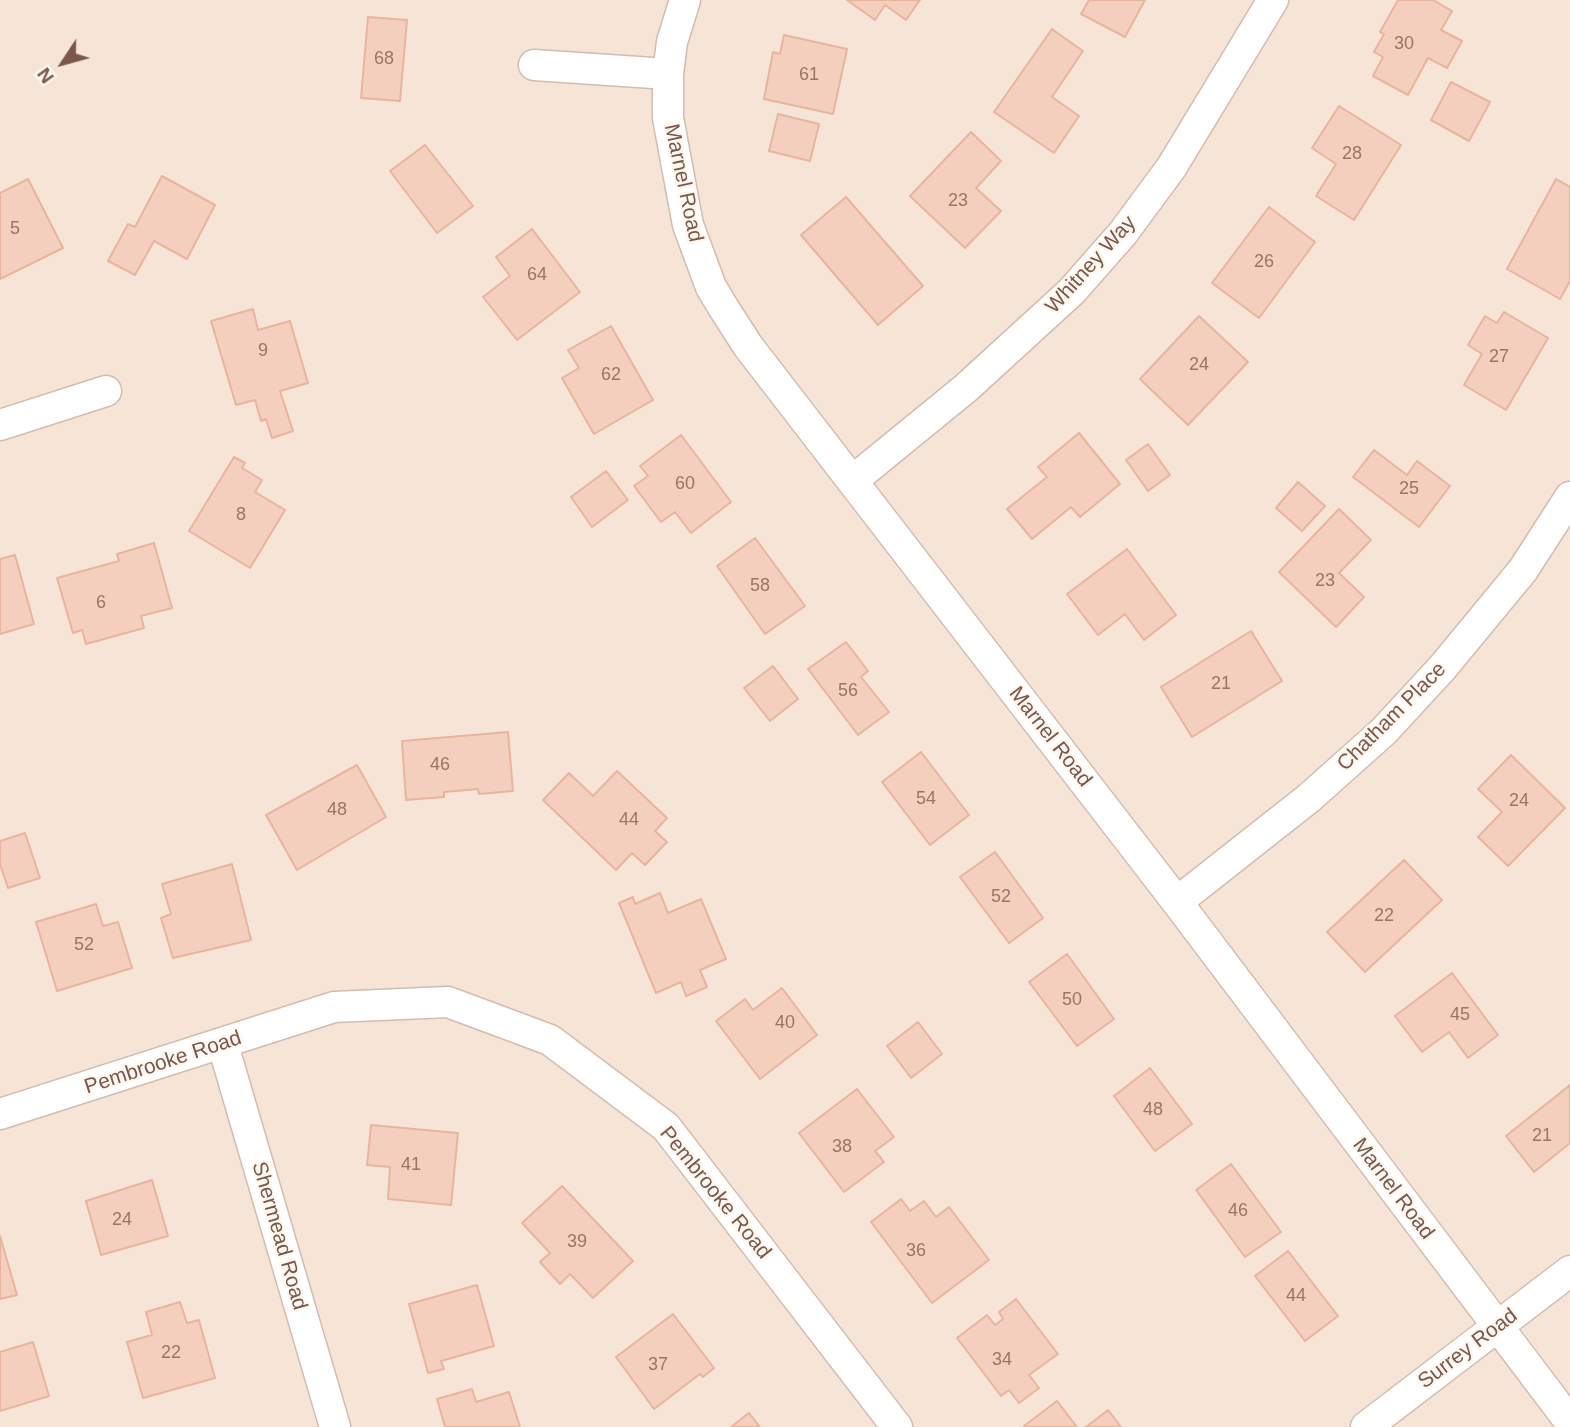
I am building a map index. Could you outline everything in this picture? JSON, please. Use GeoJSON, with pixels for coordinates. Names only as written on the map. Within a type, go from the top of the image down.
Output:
{"type":"FeatureCollection","features":[{"type":"Feature","properties":{"kind":"street","name":"Marnel Road"},"geometry":{"type":"LineString","coordinates":[[685,0],[672,42],[668,74],[668,118],[677,179],[688,225],[711,287],[748,346],[1177,902],[1570,1422]]}},
{"type":"Feature","properties":{"kind":"street","name":"Whitney Way"},"geometry":{"type":"LineString","coordinates":[[852,481],[966,388],[1072,291],[1123,233],[1171,168],[1273,0]]}},
{"type":"Feature","properties":{"kind":"street"},"geometry":{"type":"LineString","coordinates":[[534,65],[668,74]]}},
{"type":"Feature","properties":{"kind":"street"},"geometry":{"type":"LineString","coordinates":[[0,425],[106,391]]}},
{"type":"Feature","properties":{"kind":"street","name":"Chatham Place"},"geometry":{"type":"LineString","coordinates":[[1177,902],[1310,798],[1384,731],[1443,667],[1523,570],[1570,497]]}},
{"type":"Feature","properties":{"kind":"street","name":"Pembrooke Road"},"geometry":{"type":"LineString","coordinates":[[0,1114],[223,1045],[334,1007],[448,1002],[550,1040],[666,1127],[897,1427]]}},
{"type":"Feature","properties":{"kind":"street","name":"Shermead Road"},"geometry":{"type":"LineString","coordinates":[[223,1045],[335,1427]]}},
{"type":"Feature","properties":{"kind":"street","name":"Surrey Road"},"geometry":{"type":"LineString","coordinates":[[1366,1427],[1570,1271]]}},
{"type":"Feature","properties":{"kind":"shaded area"},"geometry":{"type":"Polygon","coordinates":[[[0,0],[1570,0],[1570,1427],[0,1427],[0,0]]]}},
{"type":"Feature","properties":{"kind":"building"},"geometry":{"type":"Polygon","coordinates":[[[847,0],[920,0],[906,20],[885,5],[875,20],[847,0]]]}},
{"type":"Feature","properties":{"kind":"building"},"geometry":{"type":"Polygon","coordinates":[[[1089,0],[1145,0],[1125,37],[1081,14],[1089,0]]]}},
{"type":"Feature","properties":{"kind":"building"},"geometry":{"type":"Polygon","coordinates":[[[1398,0],[1433,0],[1452,11],[1441,30],[1462,41],[1447,68],[1428,58],[1408,95],[1373,76],[1383,57],[1374,52],[1384,34],[1380,32],[1398,0]]]}},
{"type":"Feature","properties":{"kind":"building"},"geometry":{"type":"Polygon","coordinates":[[[368,17],[407,20],[400,101],[361,98],[368,17]]]}},
{"type":"Feature","properties":{"kind":"building"},"geometry":{"type":"Polygon","coordinates":[[[1052,29],[1083,51],[1052,97],[1079,116],[1054,153],[994,112],[1052,29]]]}},
{"type":"Feature","properties":{"kind":"building"},"geometry":{"type":"Polygon","coordinates":[[[784,35],[847,49],[833,114],[764,99],[773,52],[780,54],[784,35]]]}},
{"type":"Feature","properties":{"kind":"building"},"geometry":{"type":"Polygon","coordinates":[[[1451,82],[1490,102],[1469,141],[1431,120],[1451,82]]]}},
{"type":"Feature","properties":{"kind":"building"},"geometry":{"type":"Polygon","coordinates":[[[1339,106],[1401,145],[1354,220],[1316,196],[1336,164],[1312,148],[1339,106]]]}},
{"type":"Feature","properties":{"kind":"building"},"geometry":{"type":"Polygon","coordinates":[[[778,114],[819,124],[810,161],[769,151],[778,114]]]}},
{"type":"Feature","properties":{"kind":"building"},"geometry":{"type":"Polygon","coordinates":[[[971,132],[1001,161],[976,188],[1001,211],[965,248],[910,196],[971,132]]]}},
{"type":"Feature","properties":{"kind":"building"},"geometry":{"type":"Polygon","coordinates":[[[425,145],[473,206],[437,233],[390,171],[425,145]]]}},
{"type":"Feature","properties":{"kind":"building"},"geometry":{"type":"Polygon","coordinates":[[[162,176],[215,205],[187,259],[154,241],[135,275],[108,261],[128,224],[135,227],[162,176]]]}},
{"type":"Feature","properties":{"kind":"building"},"geometry":{"type":"Polygon","coordinates":[[[28,179],[63,248],[0,279],[0,193],[28,179]]]}},
{"type":"Feature","properties":{"kind":"building"},"geometry":{"type":"Polygon","coordinates":[[[1556,179],[1570,187],[1570,281],[1560,299],[1507,269],[1556,179]]]}},
{"type":"Feature","properties":{"kind":"building"},"geometry":{"type":"Polygon","coordinates":[[[846,197],[923,286],[878,325],[801,235],[846,197]]]}},
{"type":"Feature","properties":{"kind":"building"},"geometry":{"type":"Polygon","coordinates":[[[1269,207],[1315,242],[1259,318],[1212,283],[1269,207]]]}},
{"type":"Feature","properties":{"kind":"building"},"geometry":{"type":"Polygon","coordinates":[[[532,229],[580,292],[517,340],[483,297],[510,276],[496,257],[532,229]]]}},
{"type":"Feature","properties":{"kind":"building"},"geometry":{"type":"Polygon","coordinates":[[[253,309],[258,330],[290,321],[308,383],[280,391],[293,431],[272,438],[266,419],[261,421],[255,400],[236,405],[211,321],[253,309]]]}},
{"type":"Feature","properties":{"kind":"building"},"geometry":{"type":"Polygon","coordinates":[[[1504,312],[1548,338],[1506,410],[1464,385],[1482,354],[1468,345],[1485,316],[1497,323],[1504,312]]]}},
{"type":"Feature","properties":{"kind":"building"},"geometry":{"type":"Polygon","coordinates":[[[1199,316],[1248,362],[1188,425],[1140,379],[1199,316]]]}},
{"type":"Feature","properties":{"kind":"building"},"geometry":{"type":"Polygon","coordinates":[[[611,326],[653,400],[594,434],[562,378],[579,368],[568,350],[611,326]]]}},
{"type":"Feature","properties":{"kind":"building"},"geometry":{"type":"Polygon","coordinates":[[[1079,433],[1120,484],[1080,517],[1071,507],[1032,539],[1007,509],[1047,477],[1038,467],[1079,433]]]}},
{"type":"Feature","properties":{"kind":"building"},"geometry":{"type":"Polygon","coordinates":[[[681,435],[731,502],[691,533],[675,512],[661,522],[634,486],[648,476],[640,466],[681,435]]]}},
{"type":"Feature","properties":{"kind":"building"},"geometry":{"type":"Polygon","coordinates":[[[1148,444],[1170,475],[1148,491],[1126,460],[1148,444]]]}},
{"type":"Feature","properties":{"kind":"building"},"geometry":{"type":"Polygon","coordinates":[[[1374,450],[1407,475],[1417,461],[1450,486],[1419,527],[1353,477],[1374,450]]]}},
{"type":"Feature","properties":{"kind":"building"},"geometry":{"type":"Polygon","coordinates":[[[234,457],[245,463],[242,468],[262,480],[255,492],[285,510],[250,568],[189,531],[234,457]]]}},
{"type":"Feature","properties":{"kind":"building"},"geometry":{"type":"Polygon","coordinates":[[[606,471],[628,500],[592,527],[571,497],[606,471]]]}},
{"type":"Feature","properties":{"kind":"building"},"geometry":{"type":"Polygon","coordinates":[[[1298,482],[1325,506],[1302,531],[1276,508],[1298,482]]]}},
{"type":"Feature","properties":{"kind":"building"},"geometry":{"type":"Polygon","coordinates":[[[1339,509],[1371,540],[1339,573],[1364,597],[1336,627],[1279,572],[1339,509]]]}},
{"type":"Feature","properties":{"kind":"building"},"geometry":{"type":"Polygon","coordinates":[[[755,538],[805,606],[765,634],[717,566],[755,538]]]}},
{"type":"Feature","properties":{"kind":"building"},"geometry":{"type":"Polygon","coordinates":[[[154,543],[172,608],[141,616],[144,628],[86,644],[82,630],[73,633],[57,578],[119,561],[117,554],[154,543]]]}},
{"type":"Feature","properties":{"kind":"building"},"geometry":{"type":"Polygon","coordinates":[[[1127,549],[1176,615],[1144,640],[1125,614],[1098,635],[1067,594],[1127,549]]]}},
{"type":"Feature","properties":{"kind":"building"},"geometry":{"type":"Polygon","coordinates":[[[15,555],[34,624],[0,634],[0,559],[15,555]]]}},
{"type":"Feature","properties":{"kind":"building"},"geometry":{"type":"Polygon","coordinates":[[[1251,631],[1282,681],[1192,737],[1161,687],[1251,631]]]}},
{"type":"Feature","properties":{"kind":"building"},"geometry":{"type":"Polygon","coordinates":[[[846,642],[868,671],[861,677],[889,712],[858,735],[808,669],[846,642]]]}},
{"type":"Feature","properties":{"kind":"building"},"geometry":{"type":"Polygon","coordinates":[[[773,666],[798,699],[770,721],[744,688],[773,666]]]}},
{"type":"Feature","properties":{"kind":"building"},"geometry":{"type":"Polygon","coordinates":[[[508,732],[513,791],[479,794],[478,789],[444,792],[444,797],[406,800],[402,741],[508,732]]]}},
{"type":"Feature","properties":{"kind":"building"},"geometry":{"type":"Polygon","coordinates":[[[921,752],[969,815],[930,845],[882,782],[921,752]]]}},
{"type":"Feature","properties":{"kind":"building"},"geometry":{"type":"Polygon","coordinates":[[[1511,755],[1565,808],[1508,866],[1478,837],[1502,812],[1478,789],[1511,755]]]}},
{"type":"Feature","properties":{"kind":"building"},"geometry":{"type":"Polygon","coordinates":[[[357,765],[386,817],[297,870],[266,815],[357,765]]]}},
{"type":"Feature","properties":{"kind":"building"},"geometry":{"type":"Polygon","coordinates":[[[617,771],[667,818],[655,831],[667,842],[645,865],[632,853],[616,870],[543,800],[569,773],[593,796],[617,771]]]}},
{"type":"Feature","properties":{"kind":"building"},"geometry":{"type":"Polygon","coordinates":[[[25,833],[40,878],[8,888],[0,864],[0,841],[25,833]]]}},
{"type":"Feature","properties":{"kind":"building"},"geometry":{"type":"Polygon","coordinates":[[[995,852],[1043,918],[1009,943],[960,877],[995,852]]]}},
{"type":"Feature","properties":{"kind":"building"},"geometry":{"type":"Polygon","coordinates":[[[1404,860],[1442,900],[1365,972],[1327,932],[1404,860]]]}},
{"type":"Feature","properties":{"kind":"building"},"geometry":{"type":"Polygon","coordinates":[[[232,864],[251,940],[173,958],[161,918],[171,914],[162,884],[232,864]]]}},
{"type":"Feature","properties":{"kind":"building"},"geometry":{"type":"Polygon","coordinates":[[[660,893],[668,913],[701,899],[726,959],[700,970],[707,987],[686,996],[681,982],[656,993],[619,903],[633,897],[635,904],[660,893]]]}},
{"type":"Feature","properties":{"kind":"building"},"geometry":{"type":"Polygon","coordinates":[[[96,904],[103,926],[118,922],[132,968],[57,991],[36,922],[96,904]]]}},
{"type":"Feature","properties":{"kind":"building"},"geometry":{"type":"Polygon","coordinates":[[[1067,954],[1114,1019],[1077,1046],[1029,982],[1067,954]]]}},
{"type":"Feature","properties":{"kind":"building"},"geometry":{"type":"Polygon","coordinates":[[[1452,973],[1498,1035],[1468,1058],[1449,1032],[1422,1052],[1395,1016],[1452,973]]]}},
{"type":"Feature","properties":{"kind":"building"},"geometry":{"type":"Polygon","coordinates":[[[782,988],[817,1035],[760,1079],[716,1021],[745,999],[753,1010],[782,988]]]}},
{"type":"Feature","properties":{"kind":"building"},"geometry":{"type":"Polygon","coordinates":[[[918,1022],[942,1054],[911,1078],[887,1046],[918,1022]]]}},
{"type":"Feature","properties":{"kind":"building"},"geometry":{"type":"Polygon","coordinates":[[[1150,1068],[1192,1124],[1155,1151],[1114,1096],[1150,1068]]]}},
{"type":"Feature","properties":{"kind":"building"},"geometry":{"type":"Polygon","coordinates":[[[1570,1085],[1570,1143],[1534,1172],[1506,1136],[1570,1085]]]}},
{"type":"Feature","properties":{"kind":"building"},"geometry":{"type":"Polygon","coordinates":[[[857,1089],[894,1137],[875,1151],[884,1162],[844,1192],[799,1133],[857,1089]]]}},
{"type":"Feature","properties":{"kind":"building"},"geometry":{"type":"Polygon","coordinates":[[[371,1125],[458,1133],[451,1205],[388,1199],[390,1167],[367,1165],[371,1125]]]}},
{"type":"Feature","properties":{"kind":"building"},"geometry":{"type":"Polygon","coordinates":[[[1231,1164],[1281,1232],[1245,1257],[1196,1190],[1231,1164]]]}},
{"type":"Feature","properties":{"kind":"building"},"geometry":{"type":"Polygon","coordinates":[[[152,1180],[168,1236],[101,1255],[86,1201],[152,1180]]]}},
{"type":"Feature","properties":{"kind":"building"},"geometry":{"type":"Polygon","coordinates":[[[562,1186],[633,1261],[593,1298],[570,1274],[560,1284],[540,1262],[550,1253],[522,1223],[562,1186]]]}},
{"type":"Feature","properties":{"kind":"building"},"geometry":{"type":"Polygon","coordinates":[[[901,1199],[910,1211],[924,1201],[936,1217],[949,1207],[989,1260],[932,1303],[871,1222],[901,1199]]]}},
{"type":"Feature","properties":{"kind":"building"},"geometry":{"type":"Polygon","coordinates":[[[0,1236],[17,1295],[0,1299],[0,1236]]]}},
{"type":"Feature","properties":{"kind":"building"},"geometry":{"type":"Polygon","coordinates":[[[1288,1251],[1338,1316],[1305,1341],[1255,1276],[1288,1251]]]}},
{"type":"Feature","properties":{"kind":"building"},"geometry":{"type":"Polygon","coordinates":[[[477,1285],[494,1346],[441,1361],[444,1369],[428,1373],[409,1304],[477,1285]]]}},
{"type":"Feature","properties":{"kind":"building"},"geometry":{"type":"Polygon","coordinates":[[[1016,1299],[1058,1354],[1029,1375],[1039,1388],[1019,1403],[1009,1390],[1001,1396],[957,1338],[987,1315],[995,1325],[1003,1319],[999,1312],[1016,1299]]]}},
{"type":"Feature","properties":{"kind":"building"},"geometry":{"type":"Polygon","coordinates":[[[180,1302],[187,1323],[199,1320],[215,1378],[143,1398],[127,1342],[152,1335],[146,1312],[180,1302]]]}},
{"type":"Feature","properties":{"kind":"building"},"geometry":{"type":"Polygon","coordinates":[[[673,1314],[714,1368],[703,1377],[700,1374],[654,1409],[616,1357],[673,1314]]]}},
{"type":"Feature","properties":{"kind":"building"},"geometry":{"type":"Polygon","coordinates":[[[33,1342],[49,1396],[0,1411],[0,1352],[33,1342]]]}},
{"type":"Feature","properties":{"kind":"building"},"geometry":{"type":"Polygon","coordinates":[[[472,1389],[476,1402],[509,1392],[520,1427],[445,1427],[437,1399],[472,1389]]]}},
{"type":"Feature","properties":{"kind":"building"},"geometry":{"type":"Polygon","coordinates":[[[1057,1401],[1077,1427],[1024,1426],[1057,1401]]]}},
{"type":"Feature","properties":{"kind":"building"},"geometry":{"type":"Polygon","coordinates":[[[1108,1410],[1121,1427],[1086,1427],[1108,1410]]]}},
{"type":"Feature","properties":{"kind":"building"},"geometry":{"type":"Polygon","coordinates":[[[749,1413],[760,1427],[731,1427],[749,1413]]]}}]}
